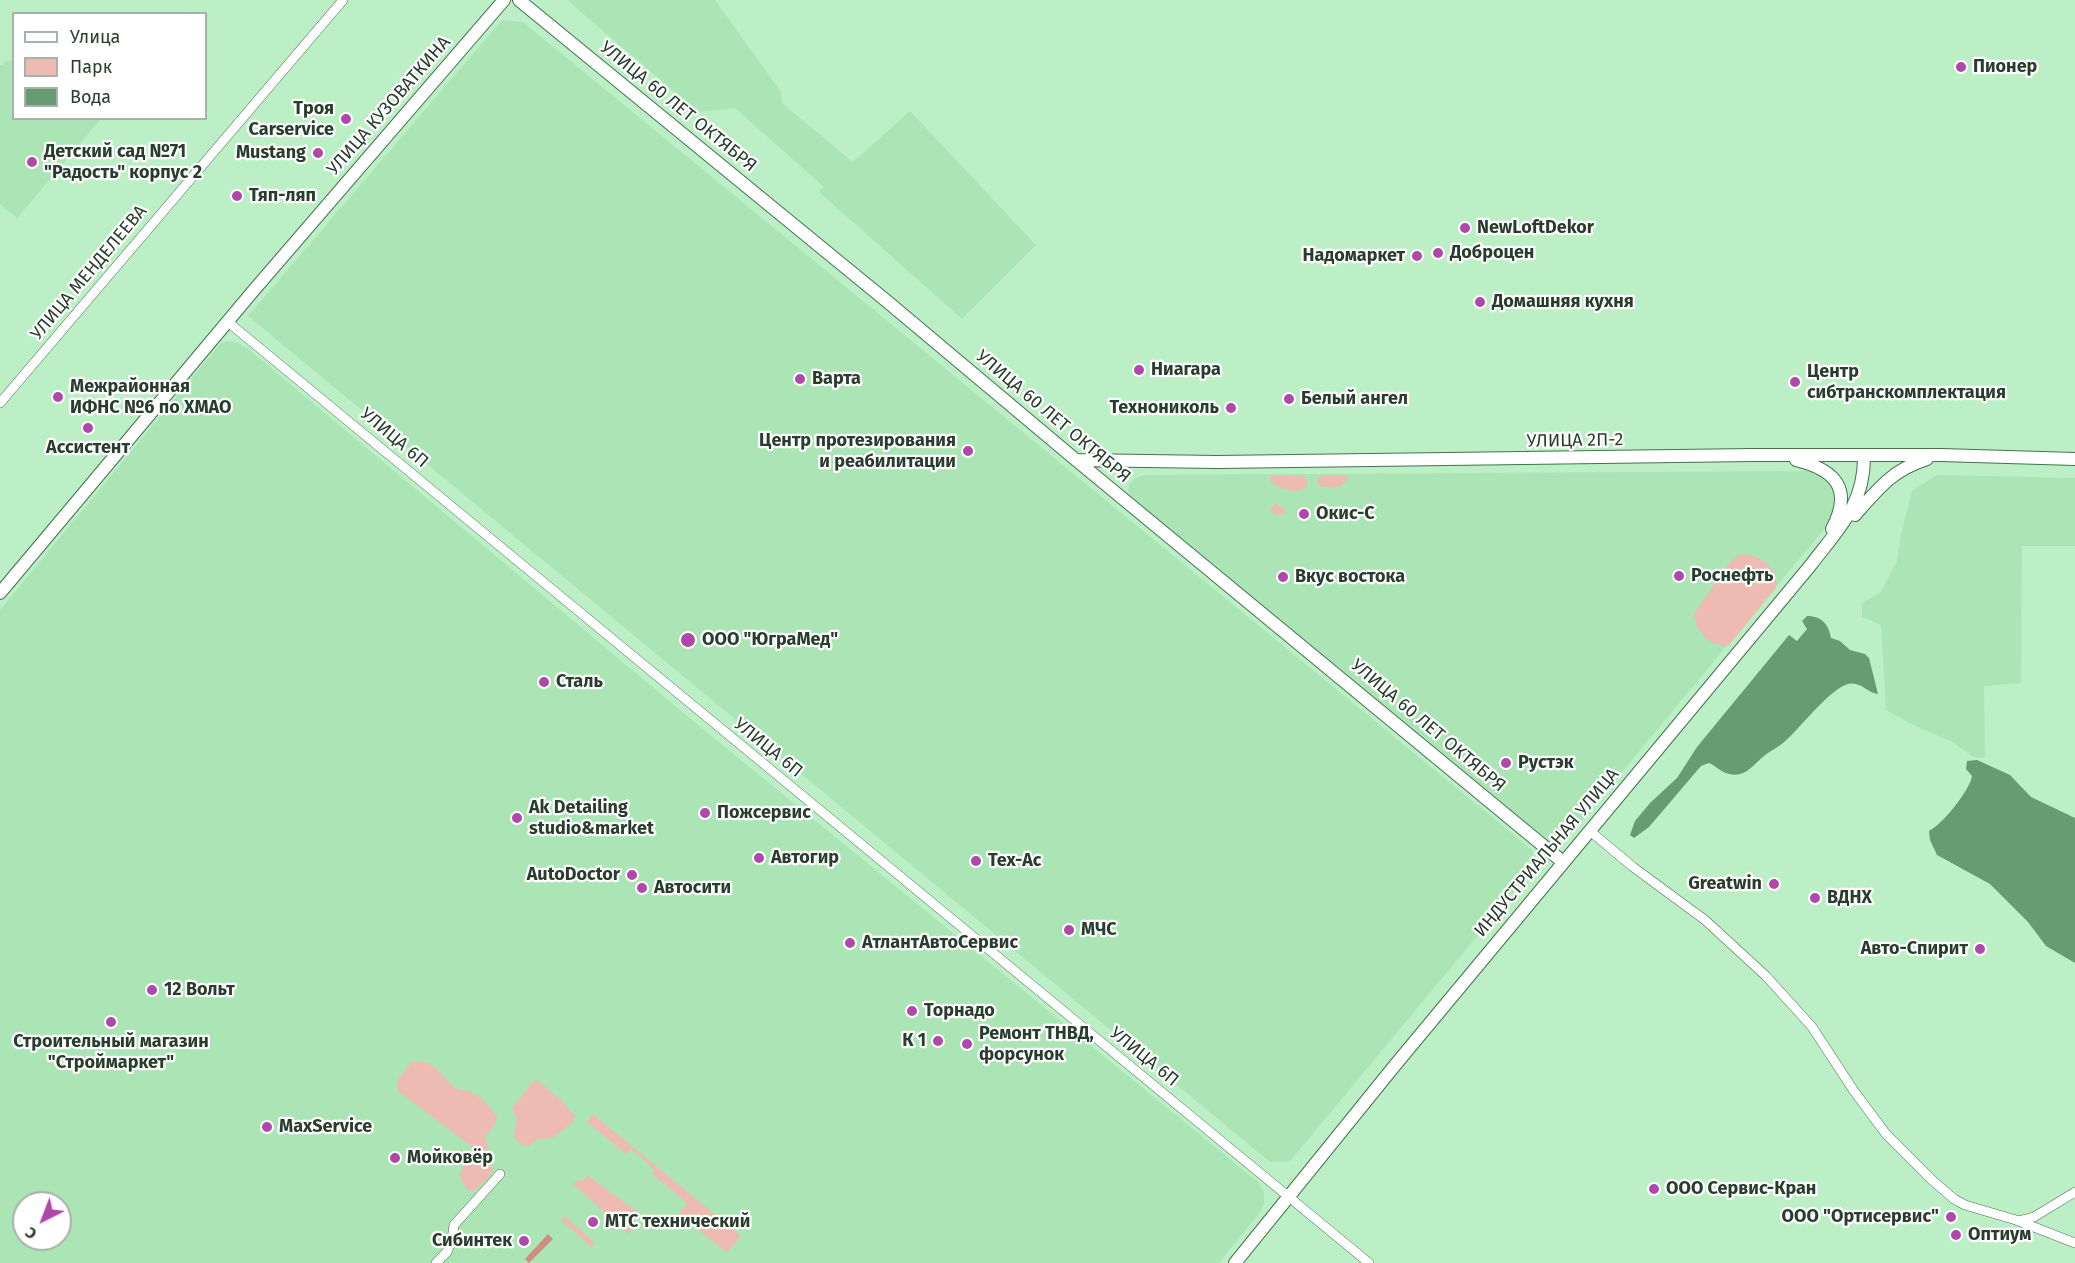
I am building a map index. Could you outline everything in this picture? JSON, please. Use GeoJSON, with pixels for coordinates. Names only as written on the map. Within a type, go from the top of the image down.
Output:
{"type":"FeatureCollection","features":[{"type":"Feature","properties":{"kind":"main road","name":"УЛИЦА КУЗОВАТКИНА"},"geometry":{"type":"LineString","coordinates":[[0,593],[504,0]]}},
{"type":"Feature","properties":{"kind":"main road","name":"УЛИЦА 60 ЛЕТ ОКТЯБРЯ"},"geometry":{"type":"LineString","coordinates":[[519,0],[898,310],[1563,862]]}},
{"type":"Feature","properties":{"kind":"main road","name":"УЛИЦА 2П-2"},"geometry":{"type":"LineString","coordinates":[[1076,460],[1387,461],[1864,455],[2075,459]]}},
{"type":"Feature","properties":{"kind":"main road","name":"ИНДУСТРИАЛЬНАЯ УЛИЦА"},"geometry":{"type":"LineString","coordinates":[[1235,1263],[1563,862],[1810,566],[1841,526],[1856,501],[1863,480],[1864,455]]}},
{"type":"Feature","properties":{"kind":"main road"},"geometry":{"type":"LineString","coordinates":[[1810,566],[1893,474],[1912,464],[1941,455]]}},
{"type":"Feature","properties":{"kind":"main road"},"geometry":{"type":"LineString","coordinates":[[1779,456],[1814,465],[1826,471],[1839,486],[1842,496],[1838,518],[1810,566]]}},
{"type":"Feature","properties":{"kind":"street","name":"УЛИЦА МЕНДЕЛЕЕВА"},"geometry":{"type":"LineString","coordinates":[[0,403],[343,0]]}},
{"type":"Feature","properties":{"kind":"street","name":"УЛИЦА 6П"},"geometry":{"type":"LineString","coordinates":[[228,322],[1369,1263]]}},
{"type":"Feature","properties":{"kind":"street"},"geometry":{"type":"LineString","coordinates":[[1590,831],[1633,867],[1706,920],[1774,984],[1812,1027],[1886,1134],[1954,1199],[1965,1205],[2075,1243]]}},
{"type":"Feature","properties":{"kind":"street"},"geometry":{"type":"LineString","coordinates":[[436,1263],[447,1252],[452,1240],[454,1225],[500,1174]]}},
{"type":"Feature","properties":{"kind":"street"},"geometry":{"type":"LineString","coordinates":[[2016,1221],[2034,1217],[2075,1192]]}},
{"type":"Feature","properties":{"kind":"shaded area"},"geometry":{"type":"Polygon","coordinates":[[[569,0],[715,0],[781,92],[782,103],[853,162],[910,111],[1036,245],[962,319],[819,192],[824,187],[735,108],[698,112],[569,0]]]}},
{"type":"Feature","properties":{"kind":"shaded area"},"geometry":{"type":"Polygon","coordinates":[[[502,20],[523,22],[1532,850],[1533,869],[1290,1161],[1270,1162],[248,316],[502,20]]]}},
{"type":"Feature","properties":{"kind":"shaded area","name":"Детский сад №71 \"Радость\" корпус 2"},"geometry":{"type":"Polygon","coordinates":[[[12,60],[12,120],[100,120],[17,218],[0,204],[0,65],[4,65],[3,62],[12,60]]]}},
{"type":"Feature","properties":{"kind":"shaded area"},"geometry":{"type":"Polygon","coordinates":[[[225,341],[238,343],[247,348],[698,725],[1258,1182],[1264,1192],[1264,1204],[1261,1211],[1219,1263],[0,1263],[0,610],[219,345],[225,341]]]}},
{"type":"Feature","properties":{"kind":"shaded area"},"geometry":{"type":"Polygon","coordinates":[[[1807,471],[1826,480],[1832,487],[1836,505],[1826,527],[1567,838],[1548,840],[1134,500],[1128,492],[1129,485],[1134,479],[1143,475],[1807,471]]]}},
{"type":"Feature","properties":{"kind":"shaded area"},"geometry":{"type":"Polygon","coordinates":[[[1937,475],[2075,478],[2075,546],[2022,546],[2021,683],[1984,686],[1985,758],[1973,757],[1951,741],[1919,728],[1886,710],[1881,625],[1862,617],[1862,603],[1881,592],[1897,561],[1912,491],[1937,475]]]}},
{"type":"Feature","properties":{"kind":"shaded area"},"geometry":{"type":"Polygon","coordinates":[[[548,1234],[553,1239],[529,1263],[525,1259],[548,1234]]]}},
{"type":"Feature","properties":{"kind":"green space"},"geometry":{"type":"Polygon","coordinates":[[[1270,476],[1304,476],[1308,486],[1299,491],[1290,490],[1271,482],[1270,476]]]}},
{"type":"Feature","properties":{"kind":"green space"},"geometry":{"type":"Polygon","coordinates":[[[1321,476],[1350,476],[1340,487],[1322,487],[1318,485],[1318,478],[1321,476]]]}},
{"type":"Feature","properties":{"kind":"green space"},"geometry":{"type":"Polygon","coordinates":[[[1276,503],[1285,510],[1285,514],[1275,515],[1271,512],[1271,507],[1276,503]]]}},
{"type":"Feature","properties":{"kind":"green space"},"geometry":{"type":"Polygon","coordinates":[[[1741,554],[1755,556],[1772,568],[1776,588],[1729,645],[1723,646],[1710,641],[1700,631],[1696,625],[1695,612],[1731,561],[1741,554]]]}},
{"type":"Feature","properties":{"kind":"green space"},"geometry":{"type":"Polygon","coordinates":[[[420,1061],[435,1068],[457,1089],[470,1092],[480,1098],[497,1117],[485,1138],[488,1147],[486,1153],[493,1170],[490,1176],[474,1191],[468,1189],[464,1184],[460,1172],[474,1151],[471,1146],[398,1091],[397,1081],[412,1062],[420,1061]]]}},
{"type":"Feature","properties":{"kind":"green space"},"geometry":{"type":"Polygon","coordinates":[[[537,1080],[561,1100],[575,1116],[573,1122],[552,1138],[538,1139],[528,1147],[517,1141],[514,1135],[517,1119],[512,1108],[537,1080]]]}},
{"type":"Feature","properties":{"kind":"green space"},"geometry":{"type":"Polygon","coordinates":[[[593,1114],[741,1236],[727,1253],[679,1214],[687,1203],[652,1174],[655,1170],[631,1149],[626,1154],[587,1122],[593,1114]]]}},
{"type":"Feature","properties":{"kind":"green space"},"geometry":{"type":"Polygon","coordinates":[[[587,1175],[638,1212],[631,1223],[632,1230],[629,1234],[573,1184],[577,1180],[583,1181],[587,1175]]]}},
{"type":"Feature","properties":{"kind":"green space"},"geometry":{"type":"Polygon","coordinates":[[[565,1216],[595,1243],[591,1247],[561,1220],[565,1216]]]}},
{"type":"Feature","properties":{"kind":"water"},"geometry":{"type":"Polygon","coordinates":[[[1807,616],[1824,622],[1831,638],[1869,658],[1878,694],[1857,684],[1840,687],[1823,701],[1790,737],[1740,774],[1726,773],[1709,763],[1701,766],[1649,827],[1634,838],[1630,835],[1635,821],[1650,803],[1677,778],[1697,747],[1789,635],[1797,641],[1807,629],[1802,621],[1807,616]]]}},
{"type":"Feature","properties":{"kind":"water"},"geometry":{"type":"Polygon","coordinates":[[[1977,760],[2010,775],[2031,797],[2075,818],[2075,963],[2046,946],[2028,922],[1990,884],[1937,855],[1930,840],[1929,831],[1948,815],[1961,798],[1972,776],[1966,769],[1967,761],[1977,760]]]}},
{"type":"Feature","properties":{"kind":"place","name":"Пионер"},"geometry":{"type":"Point","coordinates":[1961,67]}},
{"type":"Feature","properties":{"kind":"place","name":"Троя Carservice"},"geometry":{"type":"Point","coordinates":[346,119]}},
{"type":"Feature","properties":{"kind":"place","name":"Mustang"},"geometry":{"type":"Point","coordinates":[318,153]}},
{"type":"Feature","properties":{"kind":"place","name":"Детский сад №71 \"Радость\" корпус 2"},"geometry":{"type":"Point","coordinates":[32,162]}},
{"type":"Feature","properties":{"kind":"place","name":"Тяп-ляп"},"geometry":{"type":"Point","coordinates":[237,196]}},
{"type":"Feature","properties":{"kind":"place","name":"NewLoftDekor"},"geometry":{"type":"Point","coordinates":[1465,228]}},
{"type":"Feature","properties":{"kind":"place","name":"Доброцен"},"geometry":{"type":"Point","coordinates":[1438,253]}},
{"type":"Feature","properties":{"kind":"place","name":"Надомаркет"},"geometry":{"type":"Point","coordinates":[1417,256]}},
{"type":"Feature","properties":{"kind":"place","name":"Домашняя кухня"},"geometry":{"type":"Point","coordinates":[1480,302]}},
{"type":"Feature","properties":{"kind":"place","name":"Ниагара"},"geometry":{"type":"Point","coordinates":[1139,370]}},
{"type":"Feature","properties":{"kind":"place","name":"Варта"},"geometry":{"type":"Point","coordinates":[800,379]}},
{"type":"Feature","properties":{"kind":"place","name":"Центр сибтранскомплектация"},"geometry":{"type":"Point","coordinates":[1795,382]}},
{"type":"Feature","properties":{"kind":"place","name":"Межрайонная ИФНС №6 по ХМАО"},"geometry":{"type":"Point","coordinates":[58,397]}},
{"type":"Feature","properties":{"kind":"place","name":"Белый ангел"},"geometry":{"type":"Point","coordinates":[1289,399]}},
{"type":"Feature","properties":{"kind":"place","name":"Технониколь"},"geometry":{"type":"Point","coordinates":[1231,408]}},
{"type":"Feature","properties":{"kind":"place","name":"Ассистент"},"geometry":{"type":"Point","coordinates":[88,428]}},
{"type":"Feature","properties":{"kind":"place","name":"Центр протезирования и реабилитации"},"geometry":{"type":"Point","coordinates":[968,451]}},
{"type":"Feature","properties":{"kind":"place","name":"Окис-С"},"geometry":{"type":"Point","coordinates":[1304,514]}},
{"type":"Feature","properties":{"kind":"place","name":"Роснефть"},"geometry":{"type":"Point","coordinates":[1679,576]}},
{"type":"Feature","properties":{"kind":"place","name":"Вкус востока"},"geometry":{"type":"Point","coordinates":[1283,577]}},
{"type":"Feature","properties":{"kind":"place","name":"ООО \"ЮграМед\""},"geometry":{"type":"Point","coordinates":[688,640]}},
{"type":"Feature","properties":{"kind":"place","name":"Сталь"},"geometry":{"type":"Point","coordinates":[544,682]}},
{"type":"Feature","properties":{"kind":"place","name":"Рустэк"},"geometry":{"type":"Point","coordinates":[1506,763]}},
{"type":"Feature","properties":{"kind":"place","name":"Пожсервис"},"geometry":{"type":"Point","coordinates":[705,813]}},
{"type":"Feature","properties":{"kind":"place","name":"Ak Detailing studio&market"},"geometry":{"type":"Point","coordinates":[517,818]}},
{"type":"Feature","properties":{"kind":"place","name":"Автогир"},"geometry":{"type":"Point","coordinates":[759,858]}},
{"type":"Feature","properties":{"kind":"place","name":"Тех-Ас"},"geometry":{"type":"Point","coordinates":[976,861]}},
{"type":"Feature","properties":{"kind":"place","name":"AutoDoctor"},"geometry":{"type":"Point","coordinates":[632,875]}},
{"type":"Feature","properties":{"kind":"place","name":"Greatwin"},"geometry":{"type":"Point","coordinates":[1774,884]}},
{"type":"Feature","properties":{"kind":"place","name":"Автосити"},"geometry":{"type":"Point","coordinates":[642,888]}},
{"type":"Feature","properties":{"kind":"place","name":"ВДНХ"},"geometry":{"type":"Point","coordinates":[1815,898]}},
{"type":"Feature","properties":{"kind":"place","name":"МЧС"},"geometry":{"type":"Point","coordinates":[1069,930]}},
{"type":"Feature","properties":{"kind":"place","name":"АтлантАвтоСервис"},"geometry":{"type":"Point","coordinates":[850,943]}},
{"type":"Feature","properties":{"kind":"place","name":"Авто-Спирит"},"geometry":{"type":"Point","coordinates":[1980,949]}},
{"type":"Feature","properties":{"kind":"place","name":"12 Вольт"},"geometry":{"type":"Point","coordinates":[152,990]}},
{"type":"Feature","properties":{"kind":"place","name":"Торнадо"},"geometry":{"type":"Point","coordinates":[912,1011]}},
{"type":"Feature","properties":{"kind":"place","name":"Строительный магазин \"Строймаркет\""},"geometry":{"type":"Point","coordinates":[111,1022]}},
{"type":"Feature","properties":{"kind":"place","name":"К 1"},"geometry":{"type":"Point","coordinates":[938,1041]}},
{"type":"Feature","properties":{"kind":"place","name":"Ремонт ТНВД, форсунок"},"geometry":{"type":"Point","coordinates":[967,1044]}},
{"type":"Feature","properties":{"kind":"place","name":"MaxService"},"geometry":{"type":"Point","coordinates":[267,1127]}},
{"type":"Feature","properties":{"kind":"place","name":"Мойковёр"},"geometry":{"type":"Point","coordinates":[395,1158]}},
{"type":"Feature","properties":{"kind":"place","name":"ООО Сервис-Кран"},"geometry":{"type":"Point","coordinates":[1654,1189]}},
{"type":"Feature","properties":{"kind":"place","name":"ООО \"Ортисервис\""},"geometry":{"type":"Point","coordinates":[1951,1217]}},
{"type":"Feature","properties":{"kind":"place","name":"МТС технический"},"geometry":{"type":"Point","coordinates":[593,1222]}},
{"type":"Feature","properties":{"kind":"place","name":"Оптиум"},"geometry":{"type":"Point","coordinates":[1956,1235]}},
{"type":"Feature","properties":{"kind":"place","name":"Сибинтек"},"geometry":{"type":"Point","coordinates":[524,1241]}}]}
